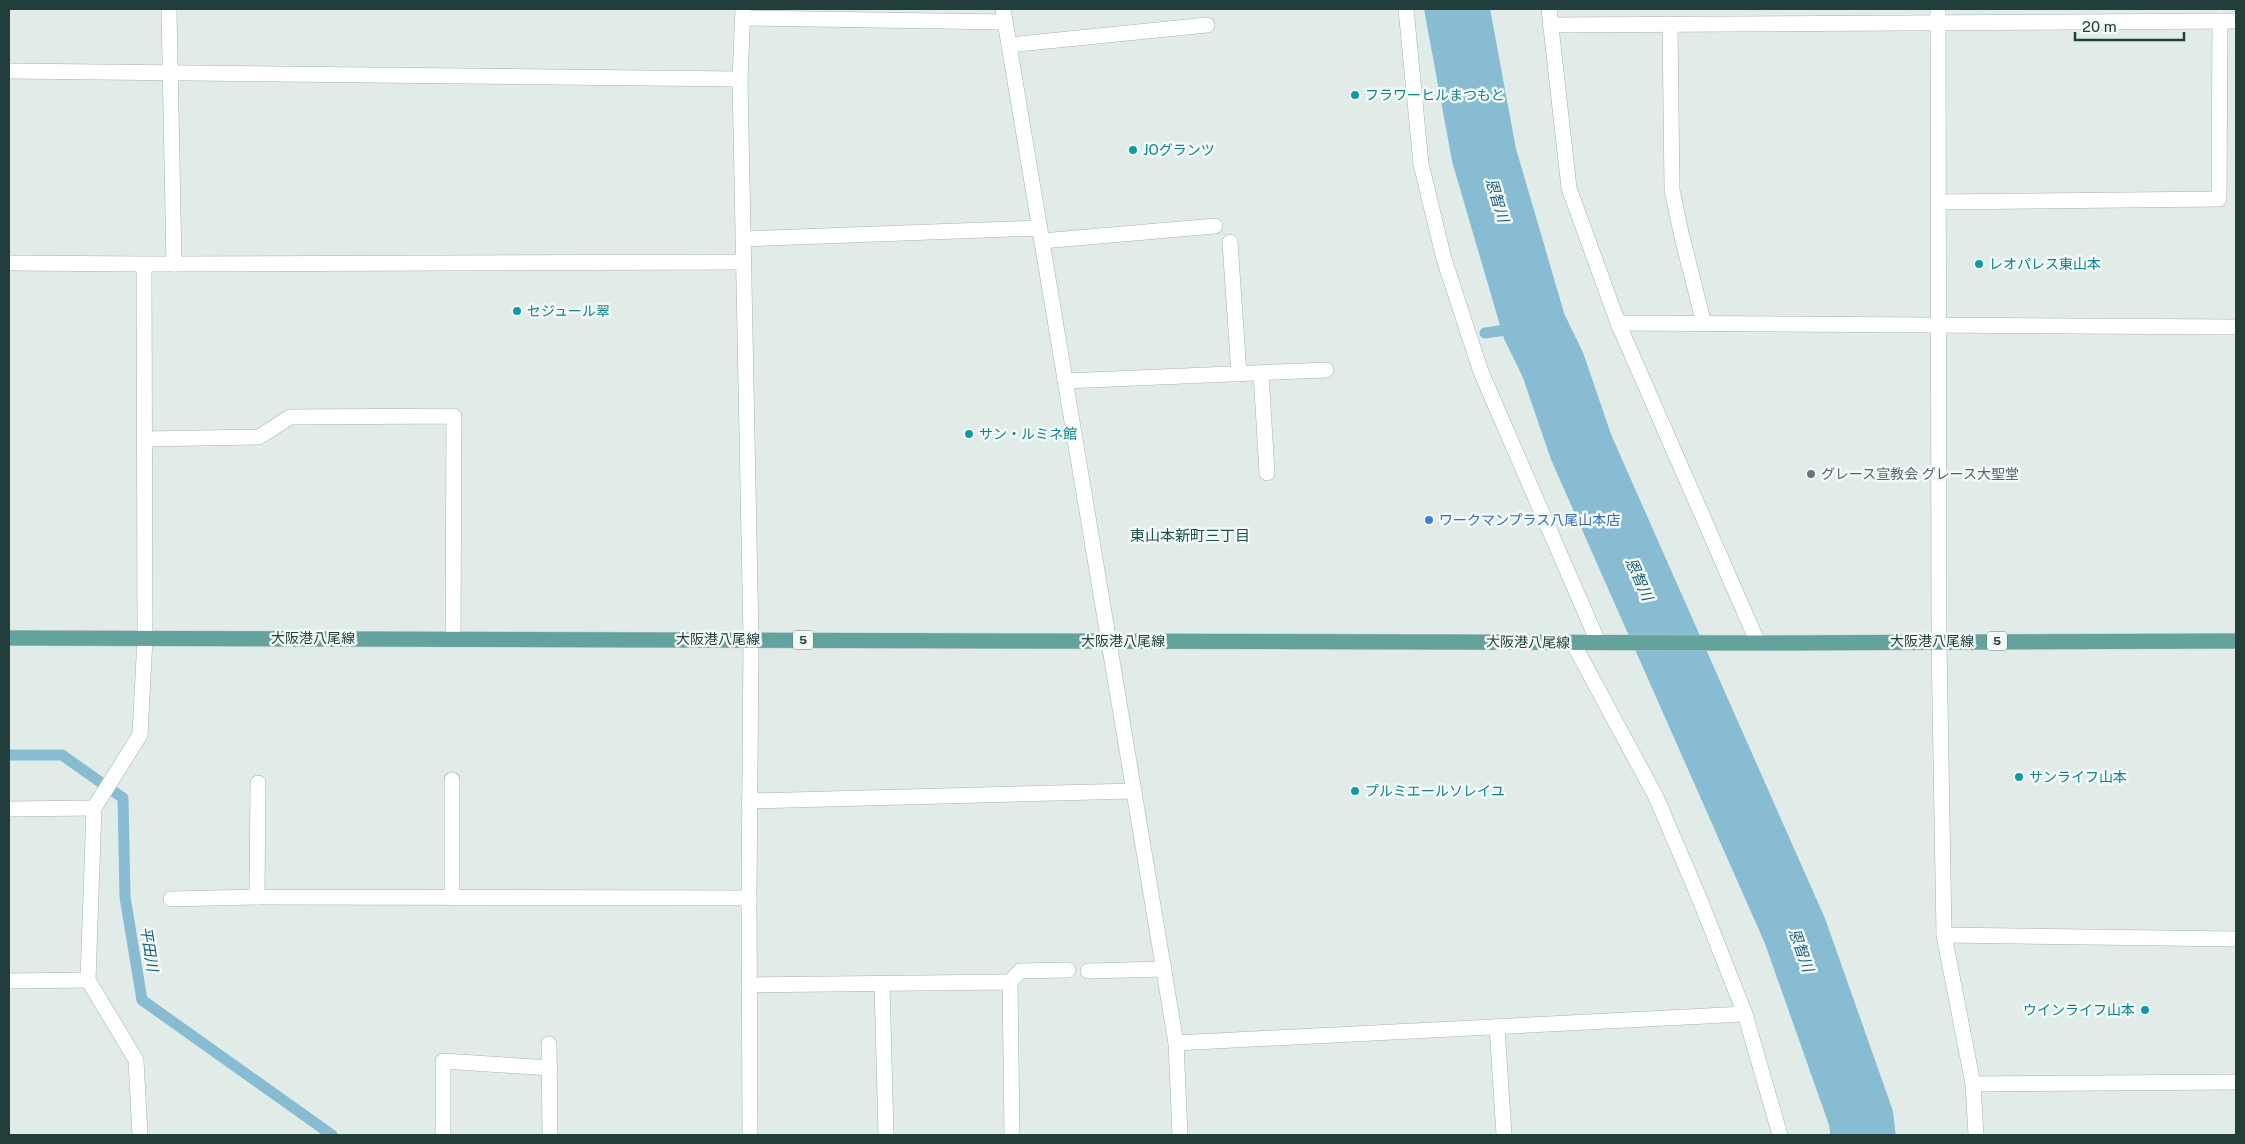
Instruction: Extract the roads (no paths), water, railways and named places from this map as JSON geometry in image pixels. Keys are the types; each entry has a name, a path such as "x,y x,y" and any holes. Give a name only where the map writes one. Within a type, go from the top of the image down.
{"main road":[{"name":"大阪港八尾線","path":"9,638 1758,643 2236,641"}],"street":[{"path":"169,9 174,264"},
{"path":"1406,9 1421,164 1444,259 1481,372 1598,642"},
{"path":"1549,9 1569,188 1618,323 1758,643"},
{"path":"750,1135 748,898 751,640 740,78 743,14 1004,15 1176,1043 1180,1135"},
{"path":"1550,25 1670,24 1939,16 2121,15 2236,21"},
{"path":"1939,16 1939,641 1944,935 1972,1084 1976,1135"},
{"path":"1938,202 2219,199 2220,21"},
{"path":"1670,24 1672,190 1704,324"},
{"path":"1009,45 1207,25"},
{"path":"9,72 740,78"},
{"path":"743,239 1041,235 1215,226"},
{"path":"1230,242 1239,374"},
{"path":"9,263 743,262"},
{"path":"140,1135 136,1060 88,980 98,802 140,735 145,638 144,264"},
{"path":"1618,323 2236,327"},
{"path":"1065,381 1326,370"},
{"path":"1261,373 1267,473"},
{"path":"145,439 259,437 290,417 454,416 454,639"},
{"path":"1574,642 1656,797 1700,900 1745,1014 1780,1135"},
{"path":"452,780 452,898"},
{"path":"257,897 258,783"},
{"path":"749,800 1134,791"},
{"path":"9,809 98,802"},
{"path":"171,899 257,897 748,898"},
{"path":"1944,935 2236,939"},
{"path":"1088,971 1164,969"},
{"path":"1012,1135 1010,982 1020,971 1068,970"},
{"path":"9,981 88,980"},
{"path":"749,985 1010,982"},
{"path":"882,983 886,1135"},
{"path":"1176,1043 1745,1014"},
{"path":"1497,1027 1504,1135"},
{"path":"549,1044 550,1135"},
{"path":"442,1135 444,1061 550,1068"},
{"path":"1972,1084 2236,1082"}],"waterway":[{"name":"恩智川","path":"1457,9 1484,155 1534,326 1553,365 1581,447 1795,931 1861,1118 1863,1135"},
{"path":"1485,333 1534,326"},
{"name":"平田川","path":"9,755 62,755 123,798 125,897 142,1000 332,1135"}],"place":[{"name":"フラワーヒルまつもと","path":"1355,95"},
{"name":"JOグランツ","path":"1133,150"},
{"name":"レオパレス東山本","path":"1979,264"},
{"name":"セジュール翠","path":"517,311"},
{"name":"サン・ルミネ館","path":"969,434"},
{"name":"グレース宣教会 グレース大聖堂","path":"1811,474"},
{"name":"ワークマンプラス八尾山本店","path":"1429,520"},
{"name":"サンライフ山本","path":"2019,777"},
{"name":"プルミエールソレイユ","path":"1355,791"},
{"name":"ウインライフ山本","path":"2145,1010"}],"district":[{"name":"東山本新町三丁目","path":"1190,536"}]}
